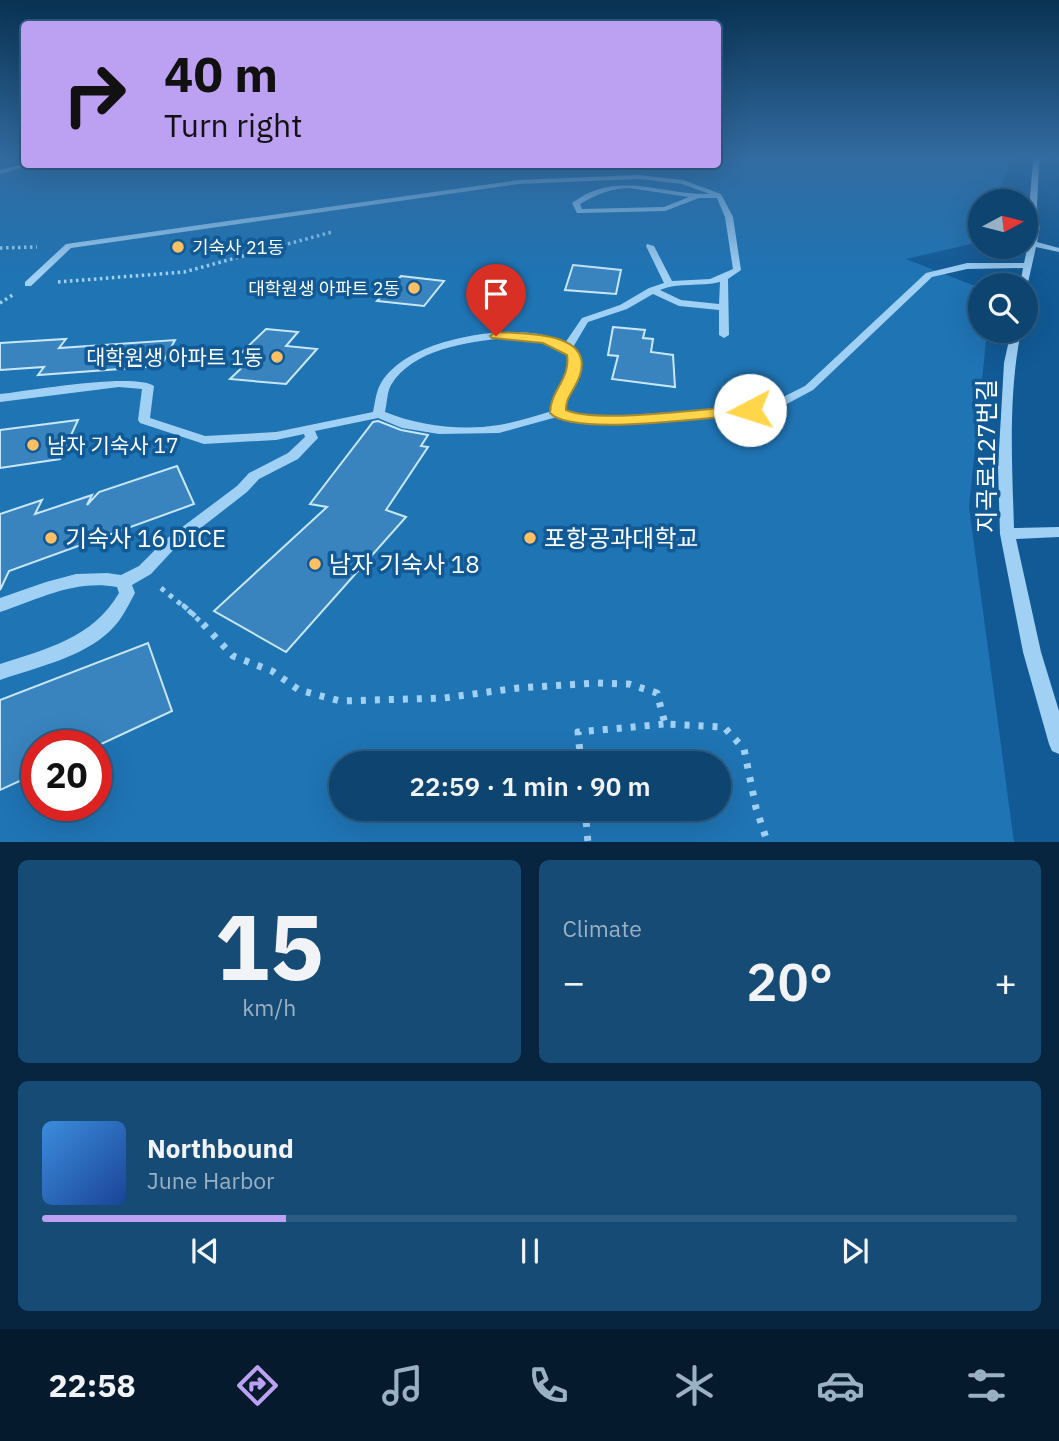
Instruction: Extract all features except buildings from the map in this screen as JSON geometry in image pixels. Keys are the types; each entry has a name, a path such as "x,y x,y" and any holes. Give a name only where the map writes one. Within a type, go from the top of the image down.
{"street":[{"path":"28,284 69,246 415,196"},
{"path":"587,196 576,203 580,211 665,209 696,197"},
{"path":"692,196 704,196"},
{"path":"568,348 577,329 587,319 616,311 652,290 669,284 702,285 724,279 737,270 729,217 720,196"},
{"path":"1038,245 1059,250"},
{"path":"1026,273 1029,259"},
{"path":"0,398 119,384 148,386 144,419 204,440 276,436 379,414 406,425 439,430 475,430 499,429 558,413 595,420 740,411 794,399 929,275 967,266 1028,265"},
{"path":"723,335 724,279"},
{"path":"652,290 679,303 723,307"},
{"path":"379,414 378,402 394,374 425,349 458,341 506,335 545,339 568,348 574,354 576,365 569,386 558,402 558,413"},
{"name":"지곡로127번길","path":"1013,343 1009,363 1005,467 1007,534 1032,652 1059,744"},
{"path":"0,605 78,578 104,576 123,582 145,570 170,544 242,489 254,476 293,456 306,446 312,439 308,430"},
{"path":"1007,534 1059,532"},
{"path":"0,672 78,645 104,628 120,610 127,593 123,582"}],"lane":[{"path":"650,246 669,284"}],"path":[{"path":"28,284 184,272 332,232"},
{"path":"184,265 184,272"},
{"path":"145,570 156,586 195,616 233,656 272,671 294,687 315,697 340,701 444,698 558,684 629,684 657,693 665,724"},
{"path":"580,751 578,732 665,724 724,727 744,749 756,808 766,838 763,842"},
{"path":"587,821 589,842"}],"shaded area":[{"name":"포항공과대학교","path":"0,196 968,196 968,245 906,259 968,283 968,343 986,343 969,507 1014,842 0,842"}],"place":[{"name":"기숙사 21동","path":"178,247"},
{"name":"대학원생 아파트 2동","path":"414,288"},
{"name":"대학원생 아파트 1동","path":"277,357"},
{"name":"남자 기숙사 17","path":"33,445"},
{"name":"기숙사 16 DICE","path":"51,538"},
{"name":"포항공과대학교","path":"530,538"},
{"name":"남자 기숙사 18","path":"315,564"}],"route":[{"path":"496,336 515,335 545,339 568,348 574,354 576,365 569,386 558,402 558,413 568,417 595,420 631,419 750,410"}]}
